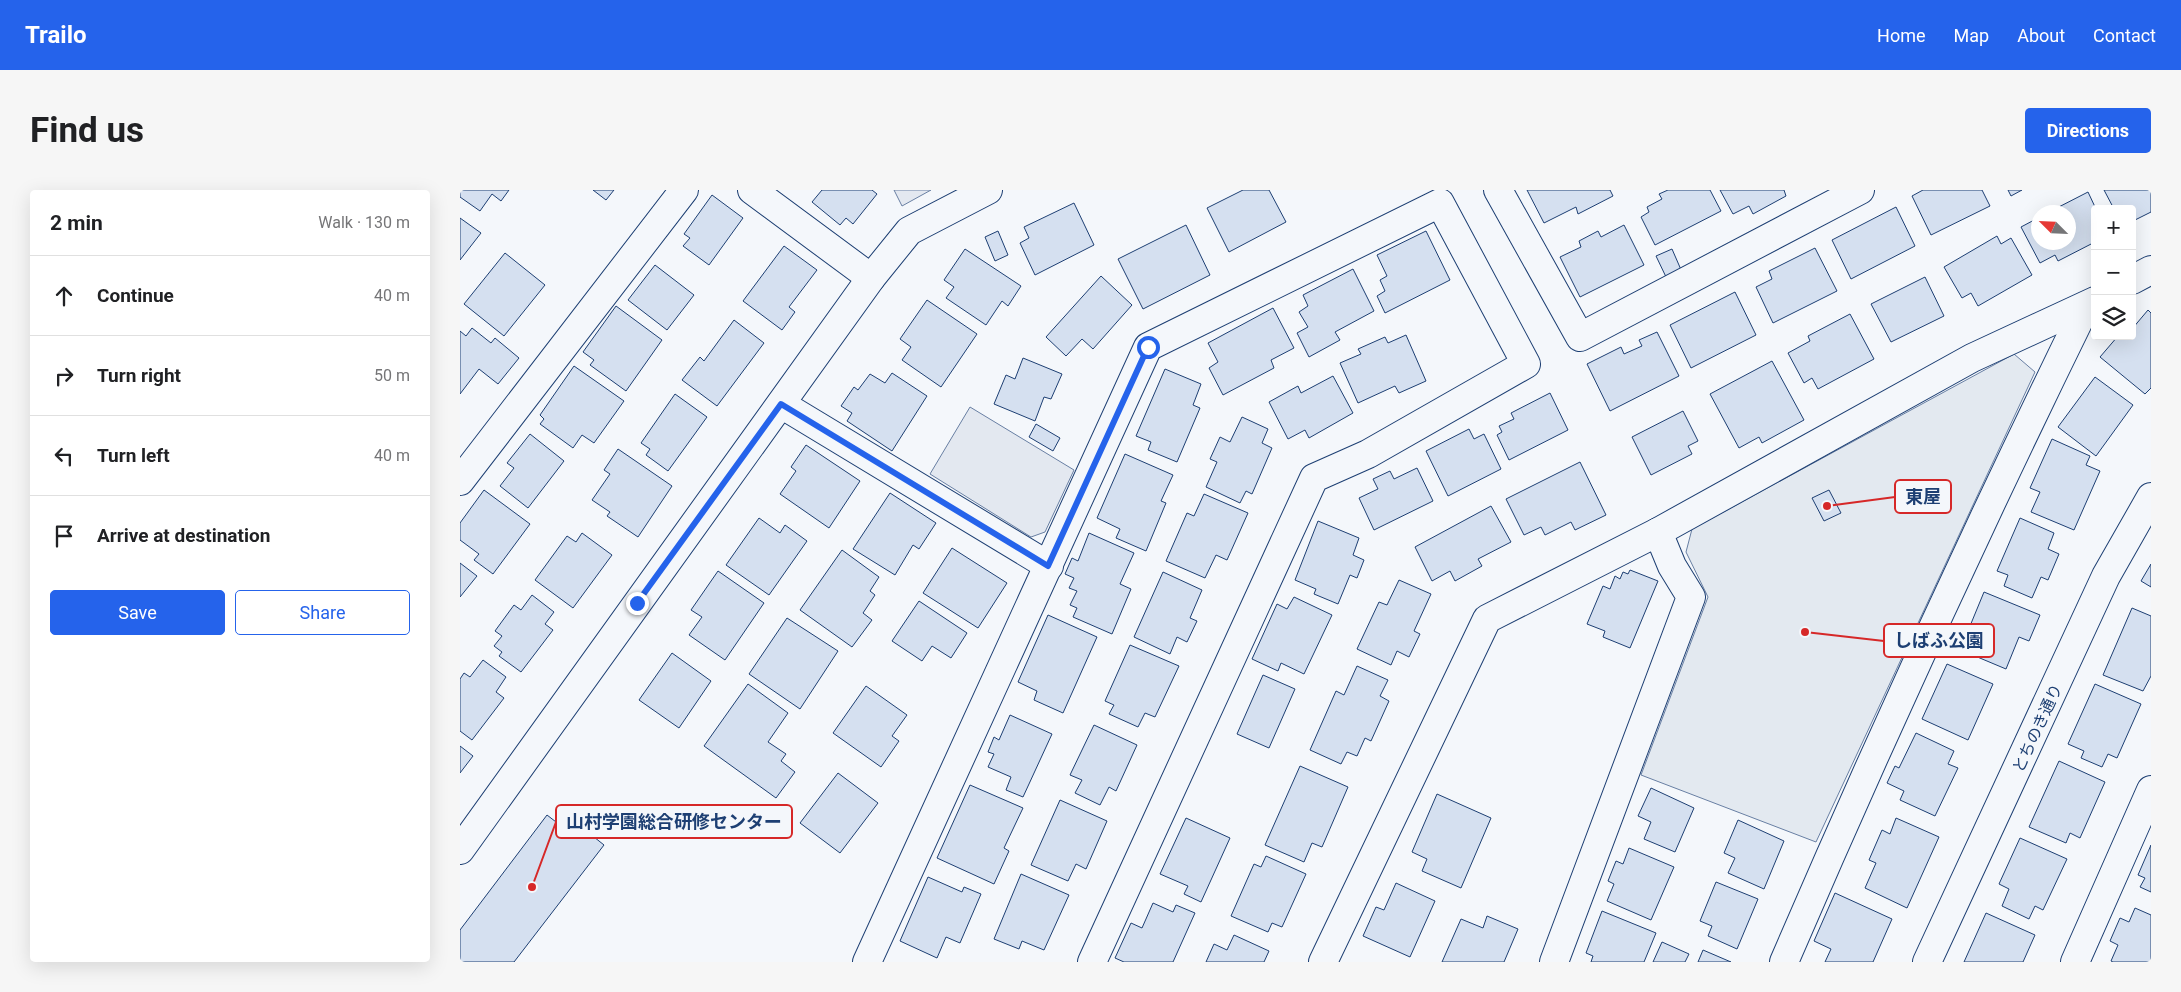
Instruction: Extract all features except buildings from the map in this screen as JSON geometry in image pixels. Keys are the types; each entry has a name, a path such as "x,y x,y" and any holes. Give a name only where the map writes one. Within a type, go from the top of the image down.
{"street":[{"path":"460,481 684,190"},
{"path":"752,190 871,278"},
{"path":"460,850 871,278 909,231 988,190"},
{"path":"1498,190 1580,337 1860,190"},
{"path":"867,962 1148,347 1440,203 1526,364 1368,454 1314,478 1092,962"},
{"path":"2136,278 2151,270"},
{"path":"1323,962 1487,619 1658,532 1972,358 2090,304"},
{"path":"1784,962 1853,803 2090,304"},
{"path":"781,404 1048,566"},
{"name":"とちのき通り","path":"1927,962 2106,576 2151,497"},
{"path":"1554,962 1691,597 1672,566 1658,532"},
{"path":"2075,962 2151,790"}],"shaded area":[{"path":"894,190 931,190 902,206"},
{"path":"2014,354 2035,372 1816,842 1641,775 1708,597 1686,552 1692,529"},
{"path":"970,407 1074,470 1045,532 1031,537 930,474"}],"place":[{"name":"東屋","path":"1827,506"},
{"name":"しばふ公園","path":"1805,632"},
{"name":"山村学園総合研修センター","path":"532,887"}],"route":[{"path":"637,603 781,404 1048,566 1148,347"}]}
